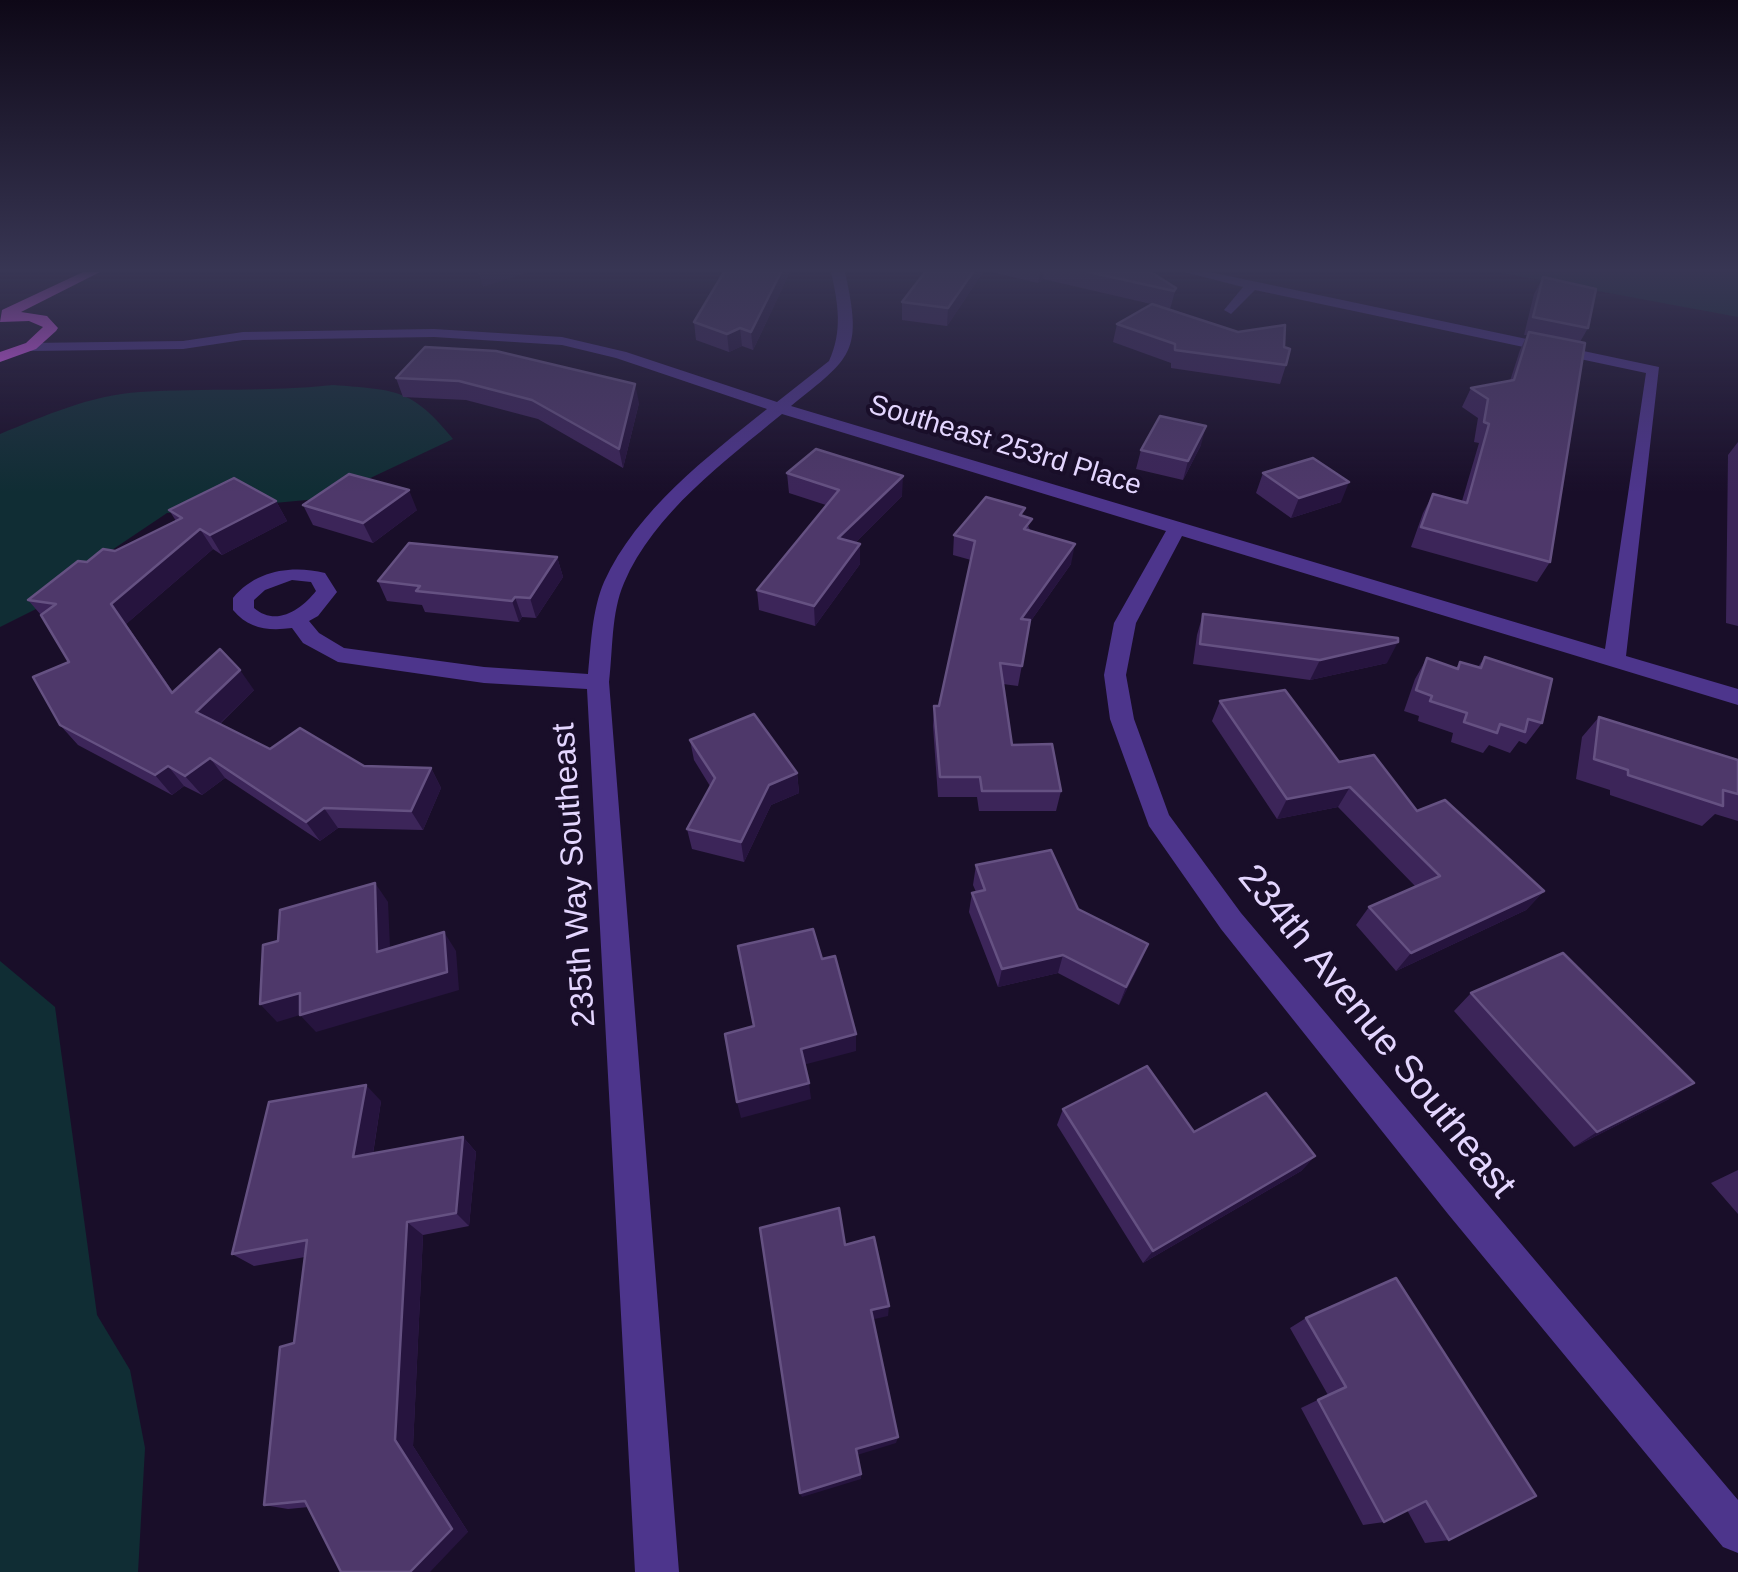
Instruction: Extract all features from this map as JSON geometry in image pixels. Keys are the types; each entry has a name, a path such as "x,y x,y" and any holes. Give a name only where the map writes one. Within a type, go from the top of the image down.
{"main road":[{"path":"0,357 29,347"}],"street":[{"name":"Southeast 253rd Place","path":"29,347 155,345"},
{"name":"Southeast 253rd Place","path":"581,345 1738,697"},
{"name":"235th Way Southeast","path":"657,1572 598,682 607,610 615,582 636,548 701,474 836,363 845,345"},
{"path":"1537,345 1654,370 1615,659"},
{"name":"234th Avenue Southeast","path":"1178,526 1125,624 1115,675 1122,719 1158,819 1231,921 1460,1202 1738,1532"},
{"path":"296,618 311,638 338,655 484,675 598,682"}],"green space":[{"path":"333,385 401,395 426,410 453,439 328,498 167,513 103,556 44,605 0,627 0,434 68,407 122,394"},
{"path":"0,961 55,1007 97,1315 130,1370 145,1448 138,1572 0,1572"}],"building":[{"path":"1175,345 1284,345 1290,349 1286,365 1175,350"},
{"path":"1525,345 1585,345 1550,562 1421,527 1433,494 1467,503 1489,424 1484,422 1488,399 1471,388 1514,380"},
{"path":"425,347 496,351 635,384 619,449 532,400 459,381 396,378"},
{"path":"1160,416 1206,426 1188,461 1141,450"},
{"path":"816,449 903,476 838,538 860,544 814,606 757,590 839,490 787,473"},
{"path":"1313,458 1349,482 1299,498 1263,473"},
{"path":"349,474 409,490 363,523 303,505"},
{"path":"234,478 276,501 210,535 200,529 111,604 172,693 220,649 240,670 196,712 270,749 300,728 364,766 431,768 411,811 324,808 306,822 210,758 185,776 168,766 155,775 60,725 33,677 69,662 41,615 56,604 28,600 78,561 87,562 103,549 115,551 182,518 169,510"},
{"path":"986,497 1025,508 1020,515 1032,519 1024,529 1075,544 1021,619 1030,620 1022,666 1000,663 1012,745 1052,744 1061,791 982,791 980,777 940,777 934,706 939,706 975,541 954,535"},
{"path":"409,543 557,557 530,598 515,597 512,601 416,591 420,586 378,581"},
{"path":"1203,614 1398,638 1398,642 1320,660 1200,644"},
{"path":"1485,657 1552,679 1542,723 1528,719 1525,732 1500,724 1497,733 1464,722 1467,713 1430,701 1432,696 1416,690 1427,658 1458,669 1460,662 1481,668"},
{"path":"1285,690 1339,762 1374,755 1417,811 1445,800 1544,891 1411,953 1369,907 1440,876 1350,787 1287,799 1220,701"},
{"path":"754,714 797,773 769,785 741,842 687,829 715,778 690,740"},
{"path":"1599,717 1738,760 1738,794 1723,790 1723,806 1628,775 1628,770 1594,759"},
{"path":"1051,850 1078,909 1148,944 1126,987 1063,955 1002,969 972,893 985,890 976,865"},
{"path":"375,883 377,952 444,932 447,972 300,1015 300,993 260,1004 263,945 278,941 280,910"},
{"path":"813,929 822,959 835,956 856,1034 801,1049 809,1083 737,1102 725,1034 754,1026 738,946"},
{"path":"1563,953 1694,1083 1597,1132 1471,993"},
{"path":"1147,1066 1194,1132 1266,1093 1315,1156 1153,1251 1063,1109"},
{"path":"366,1085 353,1157 463,1137 456,1213 407,1222 395,1440 452,1529 410,1572 341,1572 305,1501 264,1505 280,1347 294,1343 307,1240 232,1254 269,1102"},
{"path":"839,1208 845,1245 874,1237 889,1306 871,1310 898,1437 856,1449 861,1474 800,1493 760,1228"},
{"path":"1396,1278 1536,1496 1449,1540 1426,1501 1384,1522 1318,1400 1346,1387 1306,1318"}]}
